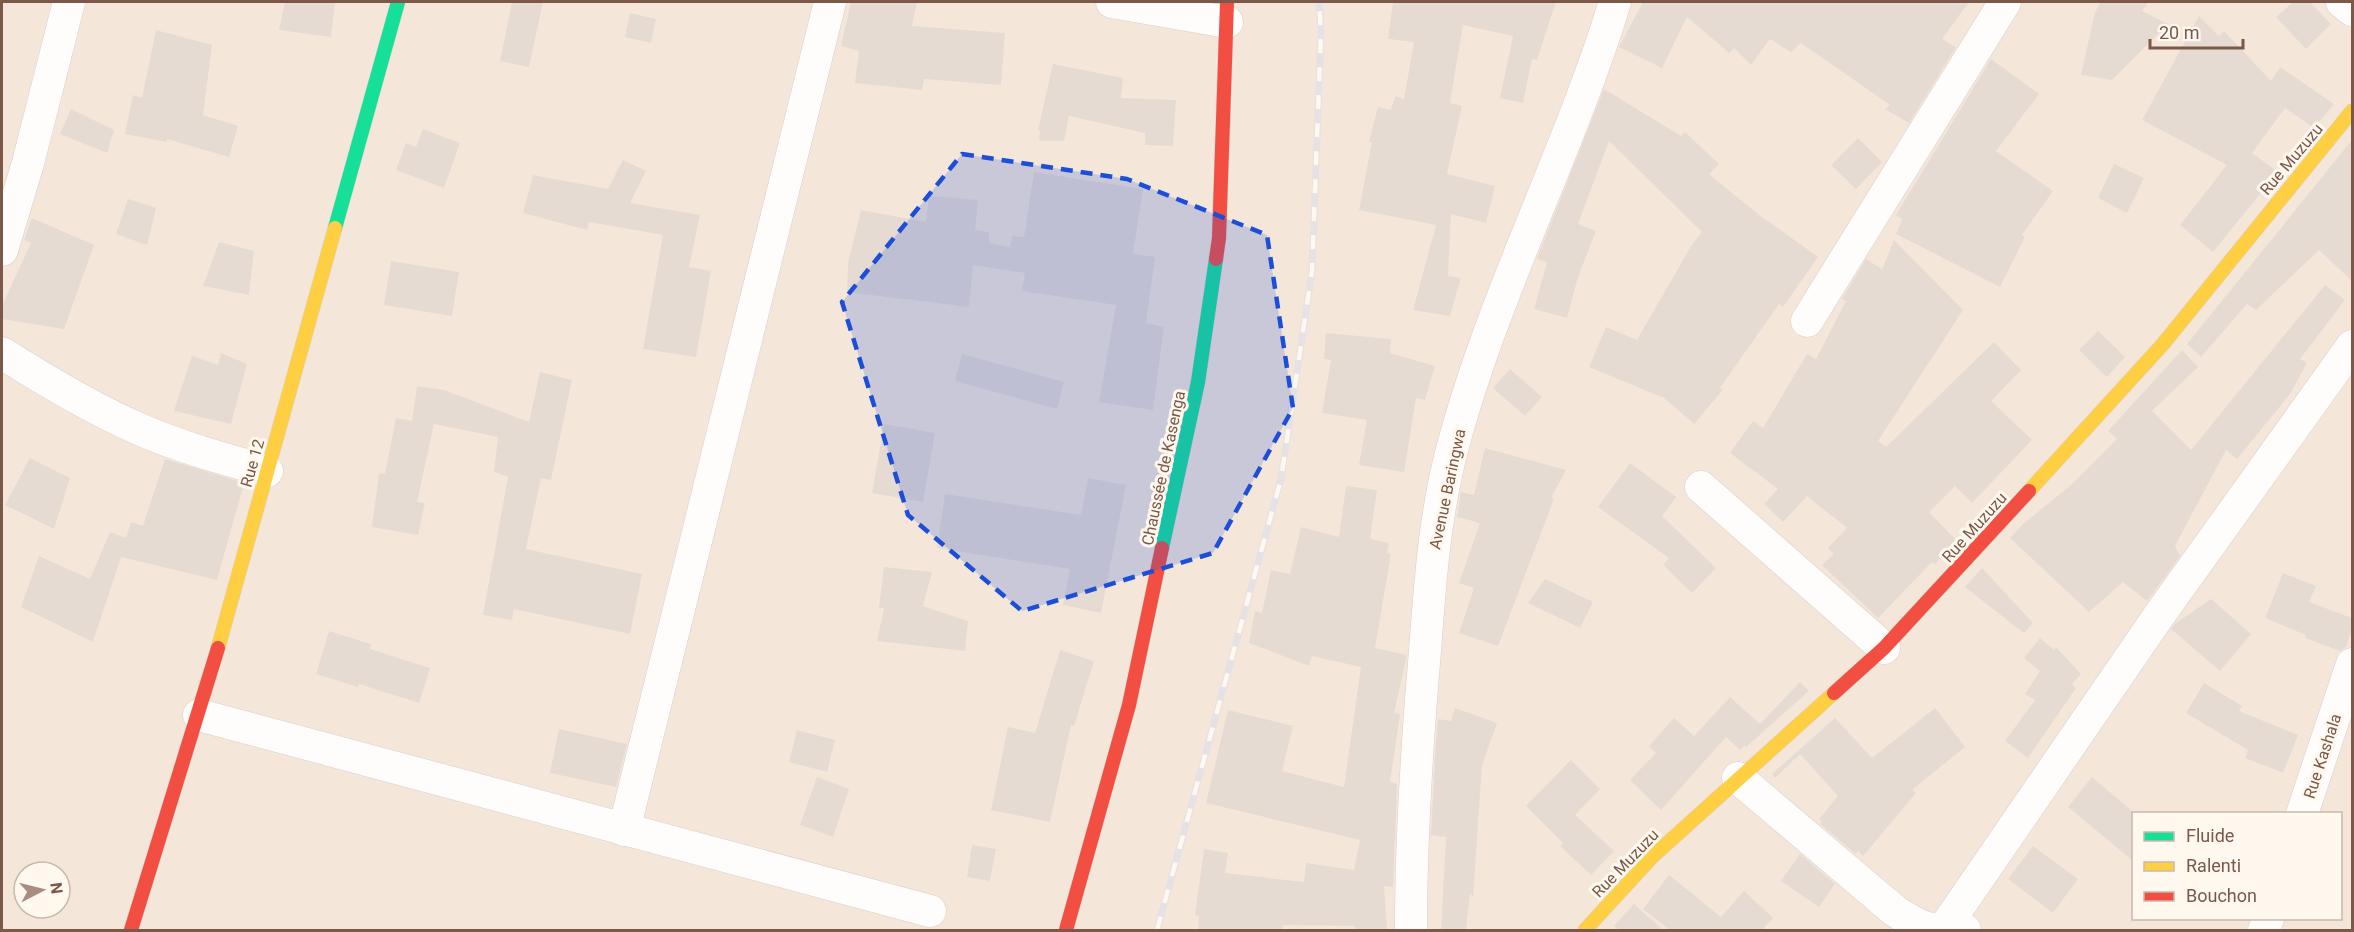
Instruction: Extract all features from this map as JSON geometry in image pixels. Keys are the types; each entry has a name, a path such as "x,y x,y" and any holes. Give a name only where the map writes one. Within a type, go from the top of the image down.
{"street":[{"path":"2,250 28,163 69,2"},
{"name":"Rue 12","path":"131,930 199,715 398,2"},
{"path":"624,830 830,2"},
{"path":"1112,2 1227,12"},
{"name":"Avenue Baringwa","path":"1411,930 1411,871 1433,550 1452,446 1488,340 1616,2"},
{"path":"1807,321 2005,2"},
{"path":"2342,2 2352,10"},
{"name":"Chaussée de Kasenga","path":"1066,930 1129,705 1198,382 1219,238 1227,12"},
{"name":"Rue Muzuzu","path":"1585,930 1652,857 1884,648 2163,344 2352,111"},
{"path":"1738,778 1895,911 1917,925 1933,929 1955,929 2165,608 2352,346"},
{"path":"2,353 68,394 139,429 200,452 267,471"},
{"path":"1701,487 1884,648"},
{"name":"Rue Kashala","path":"2302,812 2352,664"},
{"path":"199,715 930,911"}],"highlighted area":[{"path":"962,154 1127,179 1267,235 1293,408 1213,553 1022,611 908,515 842,302"}],"shaded area":[{"path":"2,2 2352,2 2352,930 2,930"}],"building":[{"path":"285,2 335,2 331,37 279,30"},
{"path":"512,2 543,2 529,67 500,61"},
{"path":"851,2 917,2 912,26 1005,33 1001,85 924,79 922,90 855,83 859,51 841,46"},
{"path":"1393,2 1556,2 1537,60 1532,59 1523,103 1500,98 1513,36 1463,25 1450,103 1462,106 1447,174 1495,186 1486,223 1451,214 1448,276 1461,278 1450,316 1413,310 1436,225 1359,210 1372,142 1369,142 1378,107 1391,110 1395,96 1404,99 1414,42 1388,39"},
{"path":"1643,2 1969,2 1942,39 1956,47 1909,123 1885,109 1890,105 1801,43 1791,52 1770,39 1751,65 1734,48 1729,53 1687,17 1662,68 1619,47"},
{"path":"2101,2 2148,2 2142,11 2168,24 2112,80 2081,75 2095,12"},
{"path":"2293,2 2310,2 2331,24 2306,49 2276,17"},
{"path":"630,13 656,19 651,43 625,37"},
{"path":"2199,16 2219,36 2224,31 2271,81 2280,67 2334,104 2314,128 2285,108 2252,153 2278,172 2213,252 2180,225 2227,165 2142,120"},
{"path":"156,30 212,45 203,115 238,126 229,157 167,139 167,142 125,134 133,95 142,98"},
{"path":"1991,59 2039,94 1996,151 2053,191 2022,235 2025,237 2000,287 1896,234 1902,219 1896,215"},
{"path":"1053,64 1123,78 1121,98 1176,100 1173,146 1145,145 1145,133 1069,116 1064,141 1039,141 1040,130 1038,130"},
{"path":"1604,89 1681,136 1685,132 1719,164 1709,174 1758,214 1818,257 1783,307 1779,304 1720,388 1723,390 1694,424 1664,398 1589,367 1606,327 1637,340 1691,246 1702,232 1609,141 1578,224 1596,231 1578,277 1567,318 1534,309 1547,262 1537,259"},
{"path":"71,109 114,130 107,153 60,134"},
{"path":"423,129 460,143 444,188 396,170 406,143 416,147"},
{"path":"1858,138 1882,162 1856,189 1831,165"},
{"path":"2352,140 2352,281 2319,250 2256,310 2247,304 2201,357 2187,344"},
{"path":"623,160 646,171 630,203 700,215 689,267 711,271 696,357 643,349 663,235 589,222 587,230 523,213 533,175 608,189"},
{"path":"2114,164 2144,178 2127,213 2098,198"},
{"path":"1034,172 1143,189 1133,254 1155,257 1146,323 1164,327 1153,410 1099,402 1116,305 1022,291 1025,273 973,265 969,307 847,292 848,263 861,210 926,222 929,196 978,200 975,230 989,232 989,243 1010,247 1013,236 1024,237"},
{"path":"128,199 156,208 147,245 116,234"},
{"path":"32,218 94,245 64,329 2,319 2,306 31,243 24,240"},
{"path":"1894,240 1963,310 1878,441 1886,447 1994,342 2021,370 1991,401 2032,440 1972,503 1955,486 1929,512 1957,541 1935,564 1932,562 1878,618 1822,565 1834,554 1828,548 1847,528 1807,496 1783,522 1764,504 1778,489 1730,453 1753,421 1763,428 1807,354 1816,359 1846,301 1842,299 1866,259 1882,269"},
{"path":"219,242 254,251 249,295 203,286"},
{"path":"391,261 459,272 452,316 384,305"},
{"path":"2325,285 2345,300 2300,359 2307,363 2290,394 2237,459 2226,450 2175,546 2180,556 2147,601 2123,582 2089,612 2010,538 2023,524 2071,485 2117,439 2108,431 2182,350 2198,367 2152,411 2191,450"},
{"path":"2098,331 2125,357 2107,377 2079,350"},
{"path":"1326,333 1391,339 1390,353 1435,366 1425,400 1416,398 1404,472 1359,465 1367,420 1322,413 1331,360 1324,359"},
{"path":"221,353 247,364 231,424 174,411 192,356 218,365"},
{"path":"962,354 1064,382 1057,409 955,381"},
{"path":"1510,369 1542,397 1525,416 1493,388"},
{"path":"540,372 572,380 551,480 541,478 526,549 642,574 630,634 514,609 512,620 483,615 508,477 494,472 498,437 434,424 417,502 425,503 418,535 372,527 379,473 385,474 396,418 412,421 417,386 444,390 529,422"},
{"path":"884,424 935,433 923,502 872,493"},
{"path":"1485,448 1566,470 1551,498 1554,499 1498,646 1459,633 1474,588 1459,583 1480,523 1457,517 1461,492 1474,495"},
{"path":"30,458 70,478 54,529 5,505"},
{"path":"165,459 244,483 217,580 121,557 93,642 21,607 39,556 90,579 110,532 126,538 131,522 143,526"},
{"path":"1630,463 1676,497 1662,516 1716,568 1692,593 1663,565 1669,558 1598,507"},
{"path":"1088,478 1126,485 1101,613 1063,605 1070,569 937,548 945,494 1081,515"},
{"path":"1346,486 1377,490 1370,539 1389,543 1387,553 1391,554 1375,648 1407,655 1394,713 1400,714 1390,782 1397,784 1393,887 1384,886 1387,930 1355,930 1355,926 1283,925 1282,930 1198,930 1199,916 1195,915 1204,849 1228,853 1225,873 1304,882 1306,863 1354,870 1360,840 1206,803 1228,710 1293,726 1282,771 1344,787 1361,667 1312,656 1309,666 1249,643 1255,611 1262,613 1271,570 1290,574 1301,527 1339,537"},
{"path":"884,567 932,572 923,606 968,621 965,651 877,641 884,608 879,608"},
{"path":"1982,568 2033,623 2024,633 1965,587"},
{"path":"2283,573 2316,586 2309,602 2352,618 2352,629 2346,647 2340,651 2305,638 2306,635 2265,618"},
{"path":"1545,579 1593,602 1580,628 1528,603"},
{"path":"2211,599 2251,634 2220,671 2171,629"},
{"path":"329,631 371,644 370,649 430,668 419,703 359,684 358,687 316,674"},
{"path":"2040,638 2054,650 2056,647 2081,674 2072,684 2076,688 2028,758 2005,741 2035,700 2025,694 2040,671 2024,658"},
{"path":"1060,650 1094,661 1074,726 1071,725 1050,822 991,810 1008,727 1035,733"},
{"path":"1800,682 1809,691 1746,747 1745,745 1740,750 1726,737 1661,810 1630,780 1656,753 1649,746 1674,718 1694,736 1730,697 1760,724"},
{"path":"2204,683 2242,706 2239,711 2298,735 2283,773 2245,758 2248,750 2186,713"},
{"path":"1455,708 1497,723 1482,765 1473,897 1470,893 1466,930 1441,930 1446,837 1431,835 1435,757 1438,719 1451,721"},
{"path":"1935,708 1965,747 1912,790 1916,793 1863,856 1858,851 1856,854 1820,824 1822,821 1819,819 1838,796 1800,754 1775,778 1772,774 1835,718 1872,758"},
{"path":"559,729 627,744 616,787 550,773"},
{"path":"797,730 835,740 827,772 789,762"},
{"path":"1571,760 1600,789 1575,815 1614,851 1591,875 1560,846 1563,843 1526,806"},
{"path":"817,777 849,789 833,837 800,825"},
{"path":"2092,777 2133,812 2132,860 2068,807"},
{"path":"972,845 996,849 990,881 967,877"},
{"path":"2033,846 2078,879 2053,913 2008,879"},
{"path":"1800,854 1835,884 1819,907 1781,881"},
{"path":"1669,875 1721,917 1744,891 1773,918 1762,930 1670,930 1643,909"},
{"path":"1634,904 1663,930 1619,930 1614,926"}],"railway":[{"path":"1157,930 1281,479 1312,271 1321,32 1319,2"}],"traffic: fast":[{"path":"335,228 398,2"},
{"path":"1162,548 1198,382 1216,259"}],"traffic: slow":[{"path":"2029,491 2163,344 2352,111"},
{"path":"218,648 335,228"},
{"path":"1585,930 1652,857 1834,693"}],"traffic: jam":[{"path":"1216,259 1219,238 1227,2"},
{"path":"1834,693 1884,648 2029,491"},
{"path":"1066,930 1129,705 1162,548"},
{"path":"131,930 218,648"}]}
